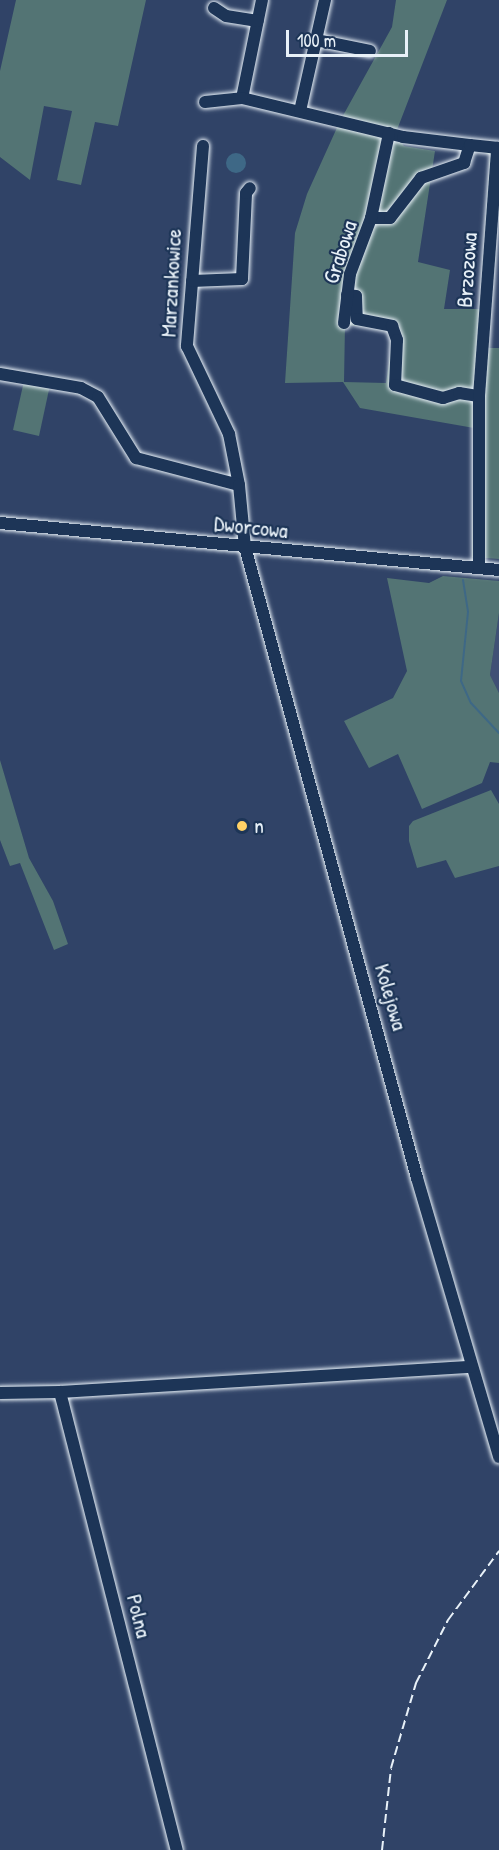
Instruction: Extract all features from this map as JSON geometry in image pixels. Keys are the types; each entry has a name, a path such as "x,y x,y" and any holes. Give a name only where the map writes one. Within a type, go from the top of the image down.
{"street":[{"path":"242,98 262,0"},
{"path":"300,111 325,0"},
{"path":"214,8 226,16 258,21"},
{"path":"316,40 370,51"},
{"path":"205,102 242,98 389,133 498,148"},
{"path":"371,218 389,133"},
{"name":"Grabowa","path":"344,323 352,267 371,218 390,218 421,178 464,163 471,145"},
{"name":"Marzankowice","path":"203,146 187,346 229,434 239,485 245,547"},
{"name":"Brzozowa","path":"479,568 479,396 495,232 498,148"},
{"path":"192,281 242,279 246,193 250,188"},
{"path":"347,294 356,296 357,319 392,326 397,340 394,385 443,398 459,393 479,396"},
{"path":"0,374 81,388 98,397 136,458 239,485"},
{"name":"Dworcowa","path":"0,523 499,570"},
{"name":"Kolejowa","path":"245,547 471,1367 499,1457"},
{"path":"0,1392 60,1392 471,1367"},
{"name":"Polna","path":"60,1392 177,1850"}],"shaded area":[{"path":"236,153 243,156 246,163 243,170 236,173 229,170 226,163 229,156"},
{"path":"499,613 499,693 490,675"}],"green space":[{"path":"16,0 146,0 118,126 95,122 81,185 57,180 72,111 44,106 30,180 0,157 0,71"},
{"path":"396,0 447,0 395,135 404,146 435,151 418,262 450,270 444,309 480,309 490,155 472,147 497,148 488,348 499,348 499,559 472,557 474,428 360,408 343,382 285,383 295,233 307,194 340,121 392,27","holes":["345,325 394,329 386,383 344,382"]},
{"path":"24,381 50,385 39,436 13,430"},
{"path":"443,576 499,581 499,613 490,675 499,693 499,763 490,762 482,783 422,809 398,754 369,768 344,721 393,698 407,671 387,578 429,583"},
{"path":"0,760 29,858 53,901 68,944 54,950 20,863 10,866 0,840"},
{"path":"491,790 499,804 499,866 455,878 446,860 417,868 409,841 409,826 413,821"}],"waterway":[{"path":"463,580 468,612 461,681 471,703 499,733"}],"railway":[{"path":"382,1850 391,1768 416,1683 448,1620 499,1551"}],"place":[{"name":"n","path":"242,826"}]}
